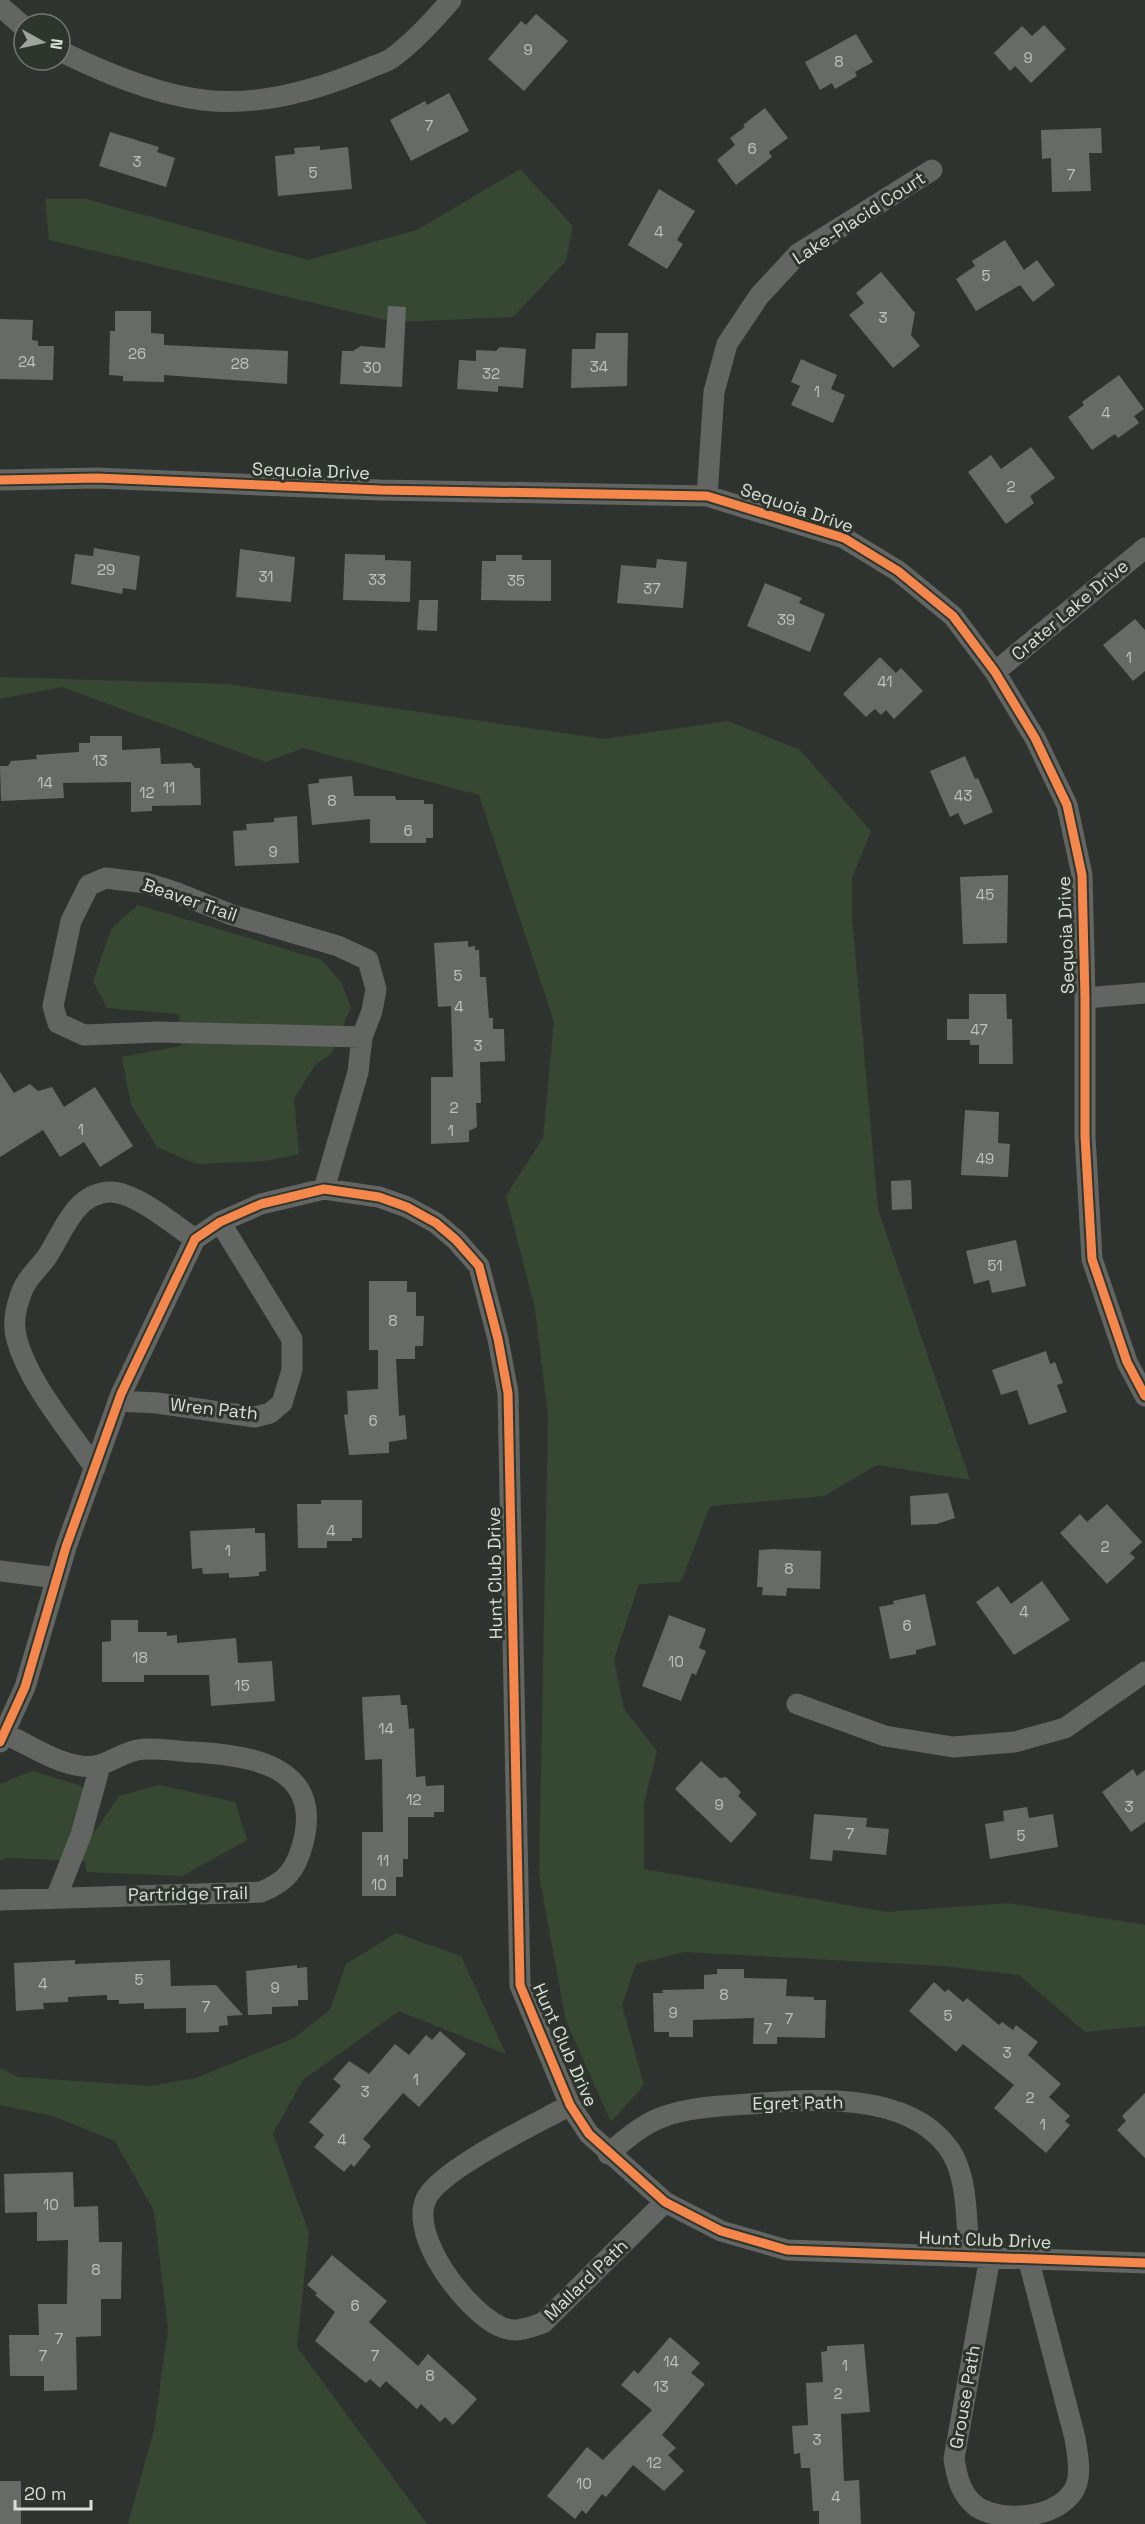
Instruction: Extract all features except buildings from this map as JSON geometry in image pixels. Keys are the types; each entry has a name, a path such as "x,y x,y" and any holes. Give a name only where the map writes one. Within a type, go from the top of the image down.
{"street":[{"path":"72,57 91,66 154,88 202,100 248,101 329,85 391,59 451,0"},
{"path":"0,6 12,16"},
{"name":"Lake-Placid Court","path":"707,496 714,392 727,344 759,296 798,254 932,170"},
{"name":"Sequoia Drive","path":"0,480 97,478 380,490 707,496 844,538 898,571 953,616 995,672 1035,738 1067,805 1082,874 1086,998 1085,1136 1092,1260 1127,1362 1145,1396"},
{"name":"Crater Lake Drive","path":"995,672 1145,548"},
{"name":"Beaver Trail","path":"106,878 146,883 232,915 358,954 368,960 376,989 372,1011 362,1037 157,1032 84,1035 70,1030 58,1023 53,1006 65,942 79,901 89,885 106,878"},
{"path":"1086,998 1145,993"},
{"path":"324,1189 358,1072 362,1037"},
{"name":"Hunt Club Drive","path":"195,1239 220,1222 261,1204 324,1189 379,1197 407,1207 436,1223 456,1240 479,1266 493,1318 508,1393 520,1985 570,2105 589,2134 608,2154 665,2202 720,2231 787,2250 1145,2263"},
{"path":"2,1738 25,1687 57,1578 95,1468 118,1401 195,1239 136,1199 110,1192 94,1195 75,1210 47,1257 23,1288 14,1323 17,1341 30,1370 95,1468"},
{"name":"Wren Path","path":"118,1401 157,1403 255,1417 270,1413 282,1403 292,1370 292,1339 220,1222"},
{"path":"0,1570 57,1578"},
{"path":"797,1704 885,1736 953,1747 1015,1742 1065,1728 1145,1672"},
{"name":"Partridge Trail","path":"0,1900 261,1893 288,1877 302,1847 308,1824 299,1790 290,1777 254,1759 224,1754 153,1749 135,1751 100,1766 81,1766 2,1738"},
{"path":"56,1898 81,1835 100,1766"},
{"name":"Egret Path","path":"608,2154 637,2130 661,2118 690,2109 806,2100 881,2106 912,2118 936,2133 949,2147 961,2175 969,2256"},
{"name":"Mallard Path","path":"570,2105 449,2174 426,2200 423,2214 426,2238 446,2275 479,2312 499,2326 513,2330 543,2323 665,2202"},
{"name":"Grouse Path","path":"990,2257 954,2459 958,2481 966,2495 978,2508 994,2514 1025,2516 1060,2508 1077,2483 1079,2468 1075,2438 1028,2258"}],"green space":[{"path":"520,169 573,226 566,261 513,317 394,322 49,240 45,199 86,199 308,260 417,230"},
{"path":"0,677 227,684 605,739 728,721 800,750 871,831 852,878 852,917 878,1209 970,1480 877,1465 824,1496 710,1506 681,1582 639,1584 614,1659 624,1709 657,1751 644,1803 644,1869 887,1912 1008,1903 1145,1925 1145,2026 1085,2032 1019,1975 944,1966 684,1952 636,1964 622,2005 644,2085 611,2122 566,2021 539,1875 548,1416 535,1308 506,1196 543,1138 554,1022 479,795 303,748 266,762 62,687 0,699"},
{"path":"138,905 322,960 342,984 351,1007 332,1053 315,1065 294,1099 299,1154 265,1161 196,1164 157,1147 131,1105 122,1057 181,1046 179,1014 107,1008 93,981 111,929"},
{"path":"32,1771 82,1786 95,1832 119,1796 159,1785 235,1802 247,1840 182,1876 87,1872 84,1861 7,1858 0,1861 0,1784"},
{"path":"396,1933 461,1956 506,2054 399,2011 303,2080 273,2133 309,2233 297,2347 427,2524 128,2524 154,2429 168,2329 154,2211 115,2141 53,2116 0,2105 0,2068 18,2077 150,2086 196,2078 294,2038 330,2010 346,1964"}],"cycle path":[{"path":"0,480 97,478 380,490 707,496 844,538 898,571 953,616 995,672 1035,738 1067,805 1082,875 1085,1136 1092,1259 1127,1362 1145,1396"},
{"path":"0,1742 25,1687 66,1547 121,1394 195,1239 220,1222 261,1204 324,1189 379,1197 407,1207 436,1223 456,1240 479,1266 498,1339 508,1393 520,1985 570,2105 589,2134 665,2202 721,2231 787,2250 1145,2263"}]}
